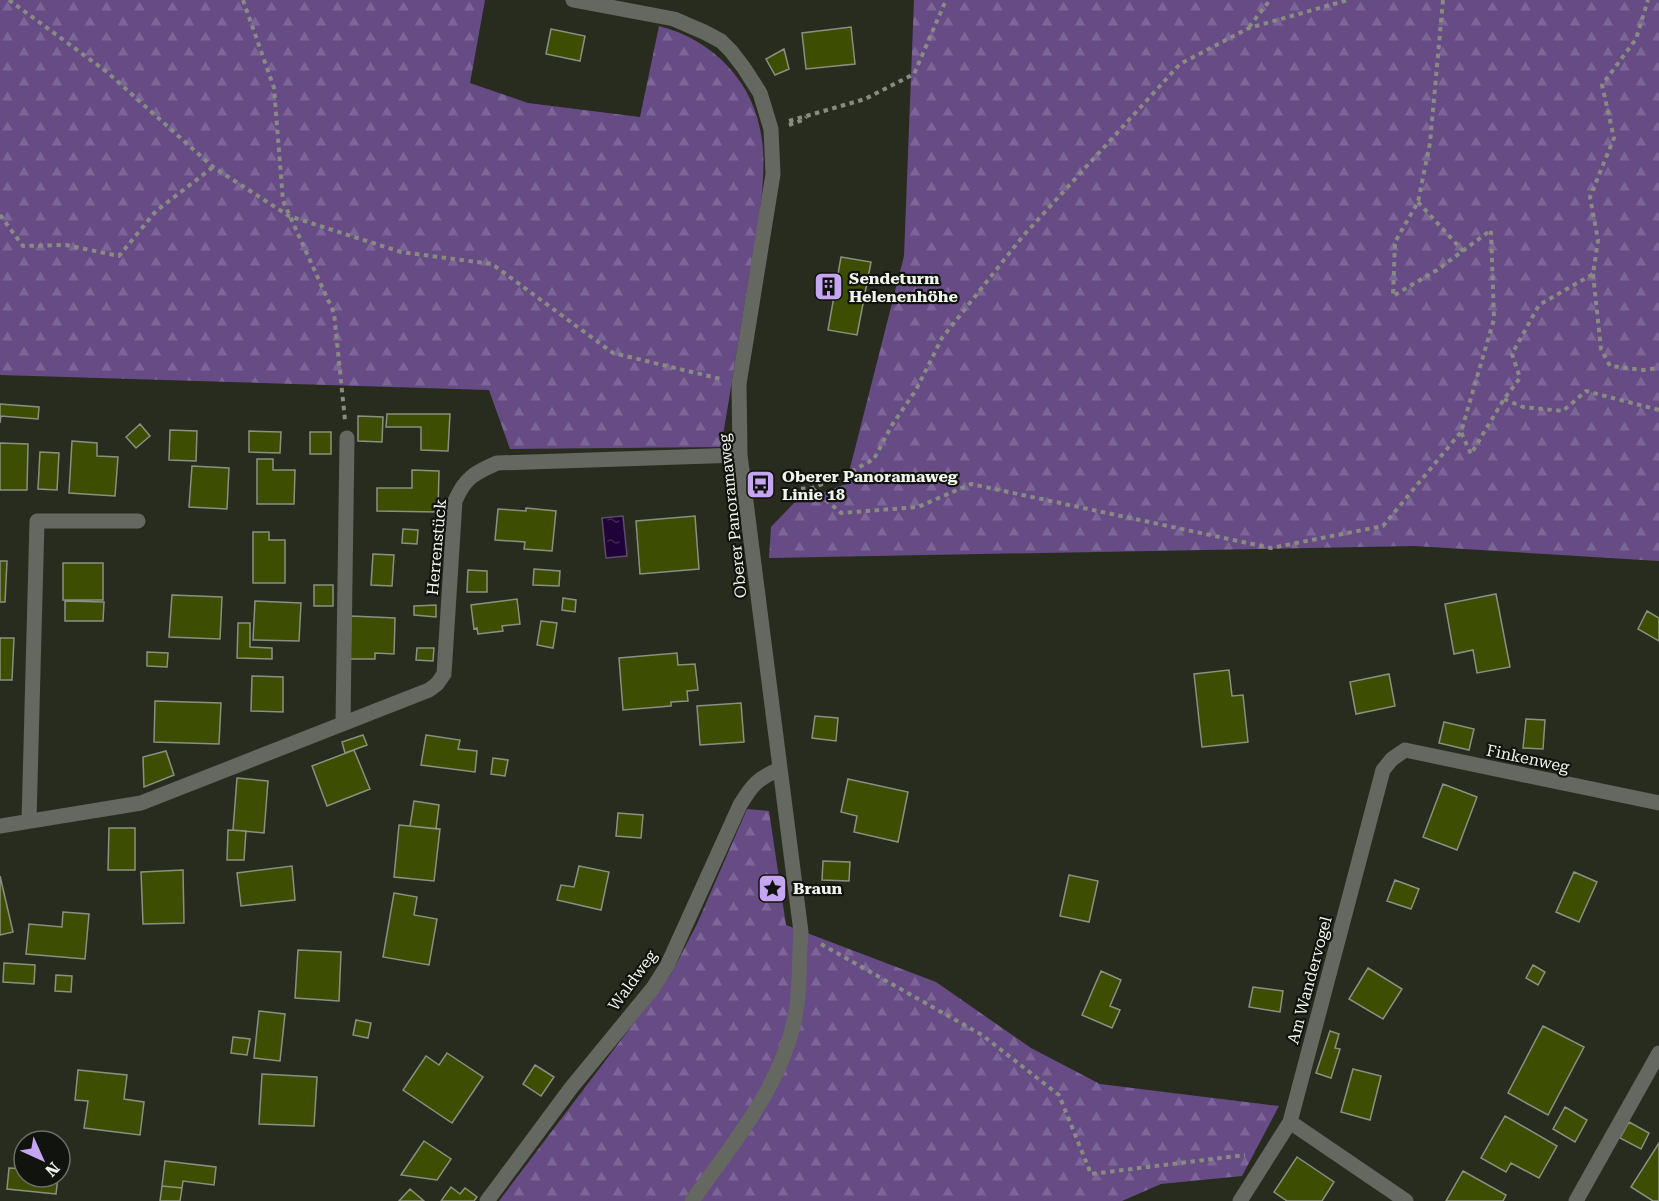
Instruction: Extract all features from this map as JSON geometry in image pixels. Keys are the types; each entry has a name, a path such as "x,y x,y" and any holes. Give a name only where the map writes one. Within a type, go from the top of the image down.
{"street":[{"name":"Oberer Panoramaweg","path":"573,0 674,20 721,41 731,51 760,93 771,129 773,174 740,384 740,455 801,932 797,1006 786,1047 770,1084 751,1118 692,1201"},
{"path":"343,723 347,438"},
{"name":"Herrenstück","path":"0,826 141,803 429,690 444,674 455,501 462,485 476,472 497,463 740,455"},
{"path":"29,821 37,521 138,521"},
{"name":"Finkenweg","path":"1392,759 1405,750 1659,803"},
{"name":"Am Wandervogel","path":"1240,1201 1290,1122 1383,770 1392,759"},
{"name":"Waldweg","path":"487,1201 571,1088 653,988 667,966 740,805 751,786 763,776 780,769"},
{"path":"1576,1201 1659,1053"},
{"path":"1290,1122 1406,1201"}],"path":[{"path":"9,0 107,72 213,167 289,216 402,252 492,264 613,353 740,384"},
{"path":"243,0 274,88 283,201 334,313 347,438"},
{"path":"806,116 804,120 786,126 783,123 806,116 865,99 915,74 946,0"},
{"path":"1249,28 1270,0"},
{"path":"783,490 812,488 844,475 873,459 892,425 916,390 942,338 1023,236 1180,64 1249,28 1348,0"},
{"path":"812,488 841,513 918,507 971,484 1271,548 1383,526 1461,432 1494,319 1491,230 1437,270 1393,296 1395,242 1418,202 1430,143 1443,0"},
{"path":"1648,0 1636,39 1602,85 1614,138 1590,197 1598,240 1593,274 1601,348 1610,366 1643,370 1659,368"},
{"path":"0,215 23,246 66,244 119,255 156,211 213,167"},
{"path":"1418,202 1463,251"},
{"path":"1461,432 1471,454 1504,399 1520,378 1512,354 1539,305 1593,274"},
{"path":"1504,399 1523,407 1563,411 1586,391 1659,410"},
{"path":"801,932 982,1035 1059,1095 1091,1174 1272,1152"}],"green space":[{"path":"0,0 485,0 470,83 528,103 640,117 659,26 697,42 714,53 741,83 758,119 762,140 763,176 759,214 721,447 510,449 489,390 0,375"},
{"path":"914,0 1659,0 1659,561 1414,546 769,558 771,527 794,503 846,484 904,256"},
{"path":"747,809 769,811 786,925 936,982 1031,1048 1100,1084 1279,1106 1242,1176 1161,1184 1122,1201 499,1201 671,974 697,924"}],"water":[{"path":"623,516 627,556 606,558 602,518"}],"building":[{"path":"851,27 855,64 806,69 802,33"},
{"path":"551,29 585,36 580,61 546,54"},
{"path":"784,49 789,69 775,75 766,59"},
{"path":"841,257 871,262 857,335 828,330"},
{"name":"Sendeturm Helenenhöhe","path":"825,278 831,278 836,286 834,292 825,294 820,289 820,283"},
{"path":"0,404 39,407 38,419 1,416 0,423"},
{"path":"387,414 450,414 448,451 421,450 421,427 386,427"},
{"path":"358,416 383,417 382,442 358,441"},
{"path":"140,424 150,436 136,448 126,437"},
{"path":"170,430 197,431 196,461 169,460"},
{"path":"249,431 281,432 280,453 249,452"},
{"path":"310,432 331,432 331,454 310,454"},
{"path":"72,441 97,443 97,456 118,457 115,496 69,493"},
{"path":"0,443 28,444 27,490 0,490"},
{"path":"40,452 59,453 57,490 38,489"},
{"path":"257,459 273,459 273,470 295,470 294,504 257,504"},
{"path":"192,466 229,468 227,509 189,507"},
{"path":"412,470 439,471 438,512 377,511 377,488 412,488"},
{"path":"526,508 556,511 552,551 524,549 525,542 495,540 498,509 526,511"},
{"path":"695,516 699,569 640,574 636,521"},
{"path":"403,529 418,530 417,544 402,543"},
{"path":"253,532 269,532 269,540 285,540 285,583 253,583"},
{"path":"373,554 394,555 392,586 371,585"},
{"path":"0,561 7,561 5,602 0,602"},
{"path":"63,563 103,563 103,600 63,600"},
{"path":"534,569 560,571 559,586 533,585"},
{"path":"468,570 487,571 487,592 467,592"},
{"path":"314,585 333,585 333,606 314,606"},
{"path":"1496,594 1510,667 1477,673 1473,650 1454,654 1445,604"},
{"path":"172,595 222,597 220,639 169,637"},
{"path":"563,598 576,600 575,612 562,610"},
{"path":"517,599 520,624 502,626 503,631 478,634 477,628 474,629 471,605"},
{"path":"65,601 104,602 103,621 65,621"},
{"path":"255,601 301,603 299,641 253,640"},
{"path":"436,605 436,617 414,615 414,606"},
{"path":"1647,611 1659,618 1659,641 1638,629"},
{"path":"351,616 395,618 394,654 375,653 375,659 350,659"},
{"path":"541,621 557,623 553,648 537,645"},
{"path":"238,623 250,623 250,647 272,648 272,659 237,658"},
{"path":"0,638 14,638 12,680 0,680"},
{"path":"417,648 434,648 433,661 416,660"},
{"path":"147,652 168,653 167,667 147,666"},
{"path":"677,653 678,665 695,664 698,690 687,691 688,701 671,702 671,706 623,710 619,658"},
{"path":"1229,670 1232,696 1243,695 1248,742 1202,747 1194,674"},
{"path":"1389,674 1395,706 1356,714 1350,682"},
{"path":"252,676 283,677 283,712 251,711"},
{"path":"155,701 221,703 219,744 154,742"},
{"path":"741,703 744,742 700,745 697,706"},
{"path":"815,716 838,718 836,741 812,738"},
{"path":"1526,719 1545,720 1543,749 1523,748"},
{"path":"1444,722 1474,729 1469,750 1439,743"},
{"path":"363,735 367,745 345,753 342,742"},
{"path":"426,735 460,740 458,749 477,751 475,772 421,765"},
{"path":"354,750 370,789 327,806 312,766"},
{"path":"166,751 174,775 144,787 143,757"},
{"path":"493,758 508,760 505,776 491,774"},
{"path":"237,778 268,781 264,833 233,830"},
{"path":"848,779 908,792 898,842 854,832 857,816 841,812"},
{"path":"1443,784 1477,797 1457,850 1423,837"},
{"path":"414,801 439,805 436,829 410,826"},
{"path":"618,813 643,815 641,838 616,836"},
{"path":"399,825 440,829 434,881 394,877"},
{"path":"109,828 135,828 135,870 108,870"},
{"path":"228,830 246,831 244,860 227,860"},
{"path":"823,861 850,862 849,881 822,880"},
{"path":"292,866 295,900 241,906 237,873"},
{"path":"579,866 609,872 601,910 557,900 561,885 574,887"},
{"path":"183,870 184,923 143,924 141,872"},
{"path":"1574,872 1597,882 1579,922 1556,912"},
{"path":"1069,875 1098,881 1089,922 1060,916"},
{"path":"0,876 13,932 0,935"},
{"path":"1395,880 1419,889 1411,909 1387,901"},
{"path":"394,893 417,897 414,915 437,919 429,965 383,957"},
{"path":"63,912 89,914 85,959 26,954 29,924 62,927"},
{"path":"298,950 341,952 339,1001 295,998"},
{"path":"4,963 35,965 34,984 3,982"},
{"path":"1533,965 1545,972 1538,985 1526,978"},
{"path":"1368,968 1402,989 1383,1019 1349,999"},
{"path":"1101,971 1121,980 1110,1006 1120,1010 1112,1028 1082,1015"},
{"path":"56,975 72,976 71,992 55,991"},
{"path":"1253,987 1283,991 1280,1012 1249,1007"},
{"path":"259,1011 285,1014 280,1061 254,1058"},
{"path":"356,1020 371,1023 368,1038 353,1035"},
{"path":"1543,1026 1584,1047 1548,1115 1508,1093"},
{"path":"1330,1031 1339,1034 1335,1048 1340,1049 1331,1078 1316,1073"},
{"path":"233,1037 250,1039 247,1055 231,1053"},
{"path":"447,1053 483,1077 452,1123 403,1090 426,1056 439,1065"},
{"path":"535,1065 554,1077 541,1096 523,1084"},
{"path":"1353,1069 1381,1076 1370,1120 1341,1112"},
{"path":"78,1070 127,1075 124,1099 144,1102 140,1135 84,1128 88,1101 75,1100"},
{"path":"262,1074 317,1077 314,1126 259,1124"},
{"path":"1565,1107 1587,1120 1575,1142 1553,1129"},
{"path":"1505,1116 1557,1146 1539,1178 1511,1163 1506,1172 1481,1158"},
{"path":"1629,1122 1649,1133 1641,1149 1620,1138"},
{"path":"424,1141 451,1159 437,1180 401,1175"},
{"path":"1659,1143 1659,1201 1653,1201 1631,1187"},
{"path":"1297,1157 1334,1182 1322,1201 1287,1201 1274,1192"},
{"path":"165,1161 216,1167 214,1185 183,1181 182,1188 162,1186"},
{"path":"9,1168 12,1168 12,1189 57,1189 56,1194 7,1189"},
{"path":"1463,1171 1506,1195 1503,1201 1446,1201"},
{"path":"162,1186 182,1188 180,1201 160,1201"},
{"path":"451,1187 460,1194 465,1188 477,1197 474,1201 441,1201"},
{"path":"410,1189 424,1201 399,1201"}],"place":[{"name":"Sendeturm Helenenhöhe","path":"828,287"},
{"name":"Oberer Panoramaweg Linie 18","path":"761,485"},
{"name":"Braun","path":"772,888"}]}
